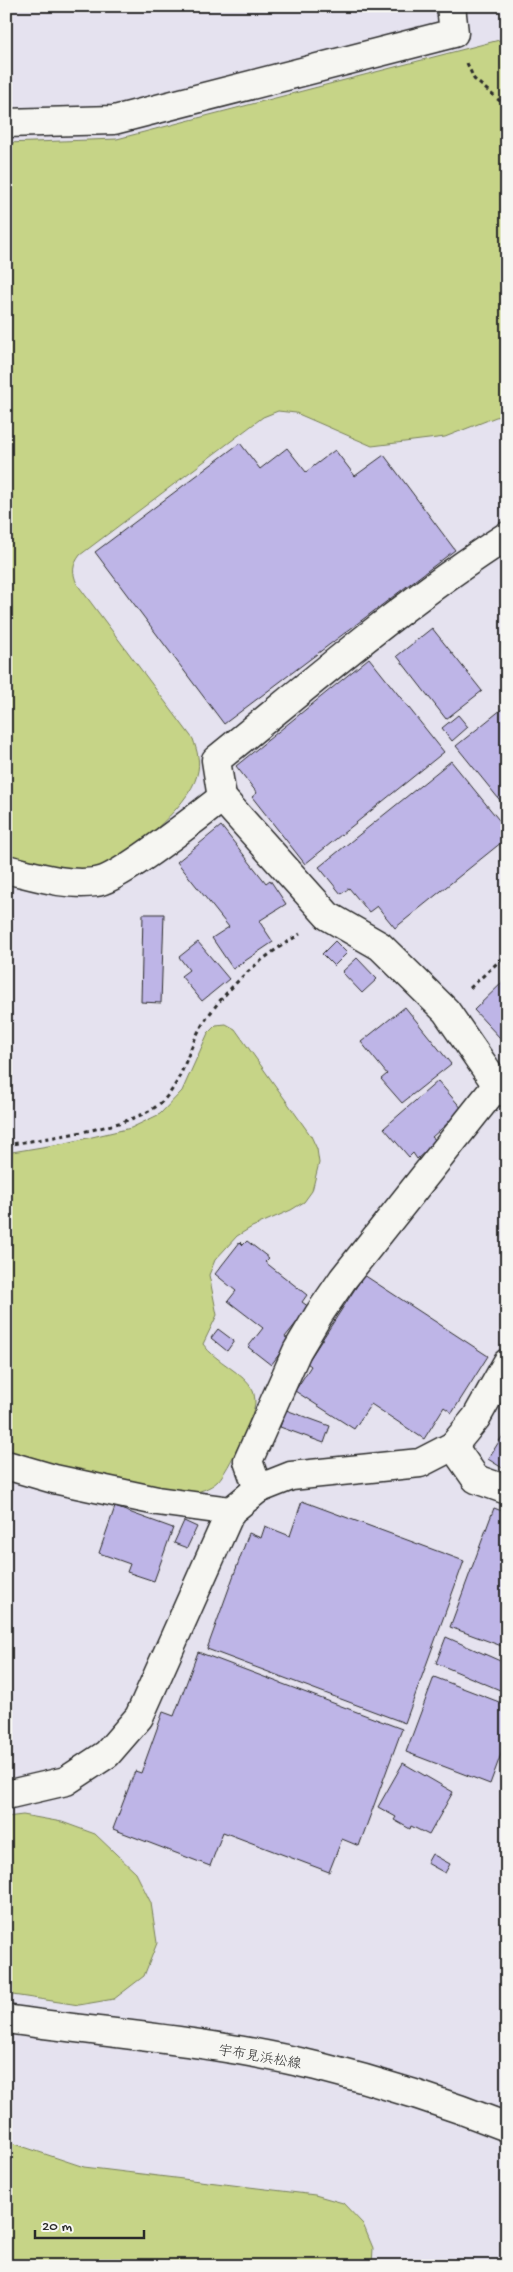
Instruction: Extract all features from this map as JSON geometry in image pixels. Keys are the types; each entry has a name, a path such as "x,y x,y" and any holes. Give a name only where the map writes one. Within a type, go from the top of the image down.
{"street":[{"path":"6,123 114,120 453,19"},
{"path":"258,1489 248,1462 297,1351 306,1336 342,1279 502,1089 446,1011 380,946 328,916 222,798 216,760 378,629 475,557 507,536"},
{"path":"6,869 69,883 98,882 124,869 222,798"},
{"path":"6,1795 66,1781 107,1754 139,1716 231,1511 258,1489 291,1476 420,1463 453,1446 476,1418 507,1363"},
{"path":"453,1446 476,1479 507,1490"},
{"path":"6,1465 54,1479 157,1501 231,1511"},
{"name":"宇布見浜松線","path":"6,2018 239,2051 315,2066 390,2086 507,2126"}],"path":[{"path":"453,19 474,79 507,107"},
{"path":"6,1145 129,1120 155,1107 175,1087 201,1028 223,996 251,967 328,916"},
{"path":"446,1011 507,954"}],"green space":[{"path":"507,38 507,415 496,417 445,437 372,446 296,413 278,411 263,417 80,555 75,562 74,569 77,584 193,739 199,761 197,775 192,788 182,802 155,830 109,863 96,868 75,870 63,869 6,855 6,143 117,139"},
{"path":"226,1024 235,1029 311,1136 317,1149 319,1163 312,1191 304,1202 237,1236 215,1260 209,1275 217,1315 203,1344 249,1384 255,1398 251,1418 234,1455 215,1484 204,1490 187,1494 57,1468 6,1453 6,1153 66,1143 131,1128 160,1114 182,1091 208,1033 216,1025"},
{"path":"23,1815 62,1822 95,1834 136,1873 151,1903 157,1943 144,1976 114,1999 79,2005 6,1994 6,1817"},
{"path":"6,2141 84,2167 315,2195 343,2203 363,2224 373,2248 372,2266 6,2266"}],"building":[{"path":"240,443 260,469 287,448 306,472 335,450 355,476 384,455 455,550 224,724 95,552"},
{"path":"432,628 482,691 446,719 397,656"},
{"path":"369,658 444,752 305,864 252,797 257,793 236,766"},
{"path":"507,705 507,809 456,746"},
{"path":"458,715 468,727 452,741 442,728"},
{"path":"451,761 507,830 507,838 395,928 377,906 369,912 349,888 341,894 319,867"},
{"path":"221,826 266,883 270,880 286,904 259,921 273,942 233,969 212,938 229,927 177,862"},
{"path":"143,914 164,914 161,1003 141,1002"},
{"path":"335,941 347,953 334,966 322,954"},
{"path":"198,942 229,979 202,1001 181,976 189,970 179,957"},
{"path":"357,958 377,979 362,993 342,972"},
{"path":"507,978 507,1034 501,1039 474,1010"},
{"path":"405,1007 451,1064 402,1103 381,1079 387,1074 361,1042"},
{"path":"438,1081 463,1110 432,1137 437,1141 417,1159 413,1153 409,1157 384,1128"},
{"path":"247,1241 269,1258 265,1262 307,1295 302,1302 309,1307 285,1337 290,1340 271,1365 248,1347 263,1328 228,1301 236,1291 215,1274 240,1242 243,1245"},
{"path":"364,1275 488,1356 452,1413 444,1407 424,1439 371,1404 354,1429 295,1391 311,1366 307,1363"},
{"path":"218,1329 234,1341 227,1351 211,1338"},
{"path":"286,1410 330,1426 324,1443 280,1427"},
{"path":"507,1429 507,1471 488,1459"},
{"path":"302,1501 464,1561 405,1723 207,1649 249,1533 261,1538 265,1526 290,1536"},
{"path":"115,1507 173,1528 154,1581 127,1572 130,1564 99,1553"},
{"path":"494,1508 507,1513 507,1648 450,1627"},
{"path":"184,1521 197,1527 187,1548 174,1543"},
{"path":"446,1637 507,1664 507,1693 436,1663"},
{"path":"198,1652 402,1729 359,1846 342,1839 329,1872 223,1832 210,1866 113,1829 135,1771 141,1773 163,1712 174,1716"},
{"path":"434,1677 507,1705 507,1738 490,1784 406,1752"},
{"path":"403,1763 453,1792 429,1835 411,1826 410,1829 394,1820 396,1817 378,1807"},
{"path":"432,1854 450,1864 445,1873 427,1863"}]}
